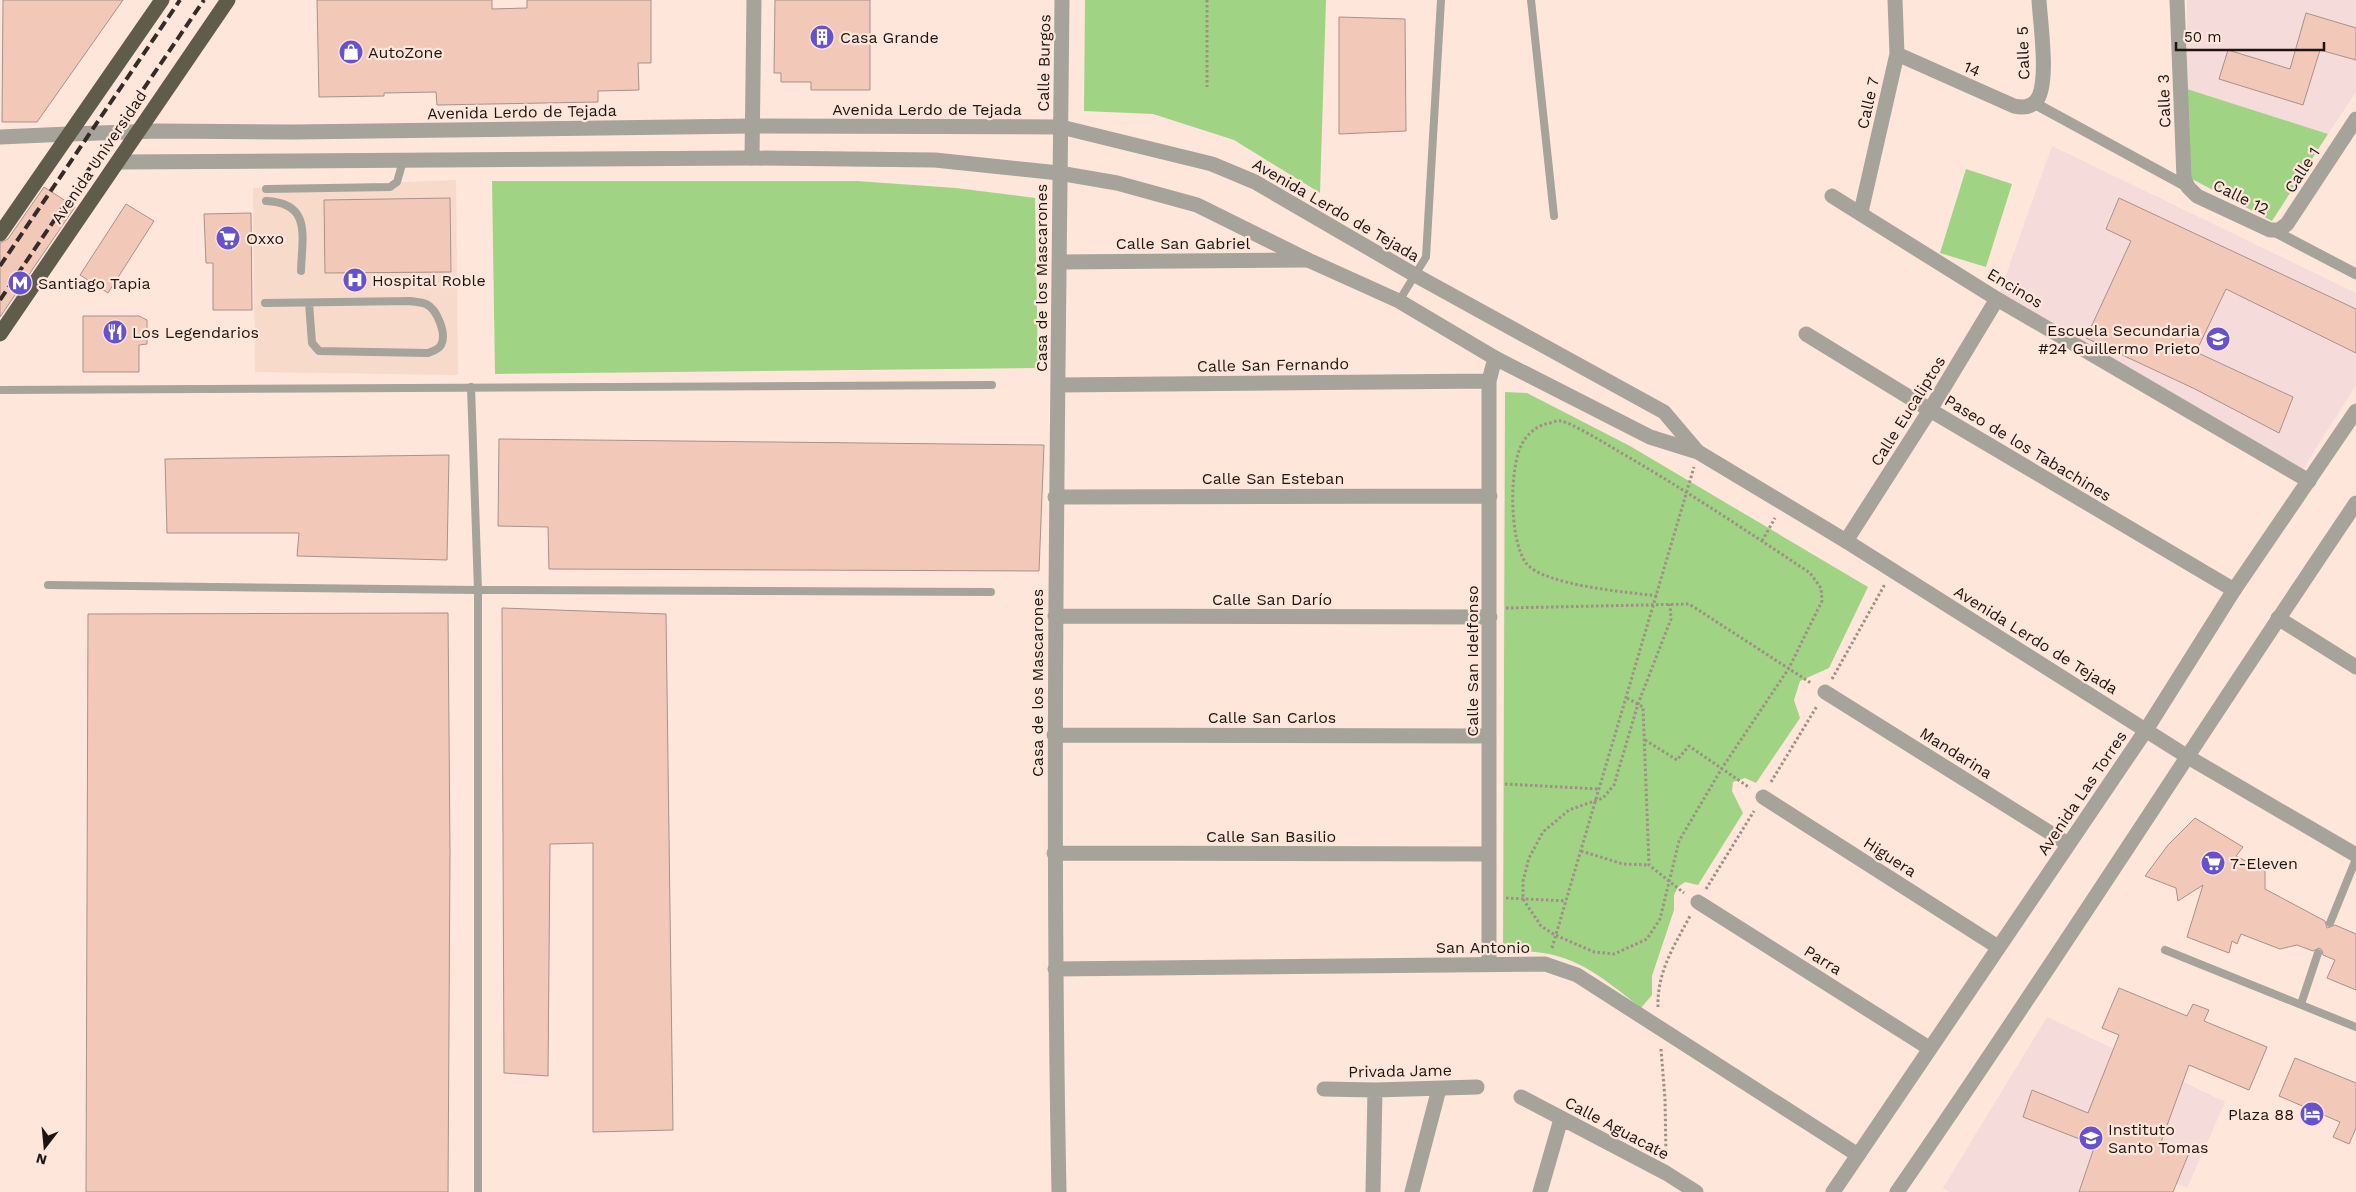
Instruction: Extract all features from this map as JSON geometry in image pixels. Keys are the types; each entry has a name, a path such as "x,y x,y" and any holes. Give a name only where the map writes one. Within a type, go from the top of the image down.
{"highway":[{"path":"0,234 162,0"},
{"name":"Avenida Universidad","path":"0,334 228,0"}],"street":[{"path":"752,158 754,0"},
{"name":"Calle Burgos","path":"1059,173 1062,0"},
{"name":"Calle 7","path":"1861,212 1896,54 1895,0"},
{"name":"Calle 5","path":"2034,103 2041,92 2043,83 2039,0"},
{"name":"Calle 3","path":"2177,0 2184,178 2192,191"},
{"name":"14","path":"1896,54 2014,106 2023,108 2034,103"},
{"path":"2034,103 2192,191"},
{"name":"Calle 1","path":"2272,231 2287,224 2356,119"},
{"name":"Avenida Lerdo de Tejada","path":"0,137 138,132 294,132 752,126 1061,126 1212,164 1255,182 1415,276 1664,412 1698,452"},
{"name":"Avenida Lerdo de Tejada","path":"118,162 752,158 935,160 1059,173 1116,183 1197,205 1308,260 1399,301 1495,358 1650,437 1698,452 1846,541 2188,757 2356,857"},
{"name":"Casa de los Mascarones","path":"1059,173 1054,735 1055,969 1059,1192"},
{"name":"Calle 12","path":"2192,191 2272,231"},
{"name":"Encinos","path":"1832,196 1861,212 1997,299 2308,481"},
{"path":"2272,231 2356,274"},
{"name":"Calle San Gabriel","path":"1059,262 1308,260"},
{"name":"Calle Eucaliptos","path":"1846,541 1930,410 1997,299"},
{"name":"Paseo de los Tabachines","path":"1806,334 1930,410 2234,590"},
{"name":"Calle San Idelfonso","path":"1489,964 1489,380 1495,358"},
{"name":"Calle San Fernando","path":"1058,385 1489,380"},
{"name":"Avenida Las Torres","path":"1833,1192 2146,730 2234,590 2356,411"},
{"name":"Calle San Esteban","path":"1055,497 1490,496"},
{"path":"1897,1192 1990,1058 2278,618 2356,503"},
{"name":"Calle San Darío","path":"1055,616 1490,616"},
{"path":"2278,618 2356,667"},
{"name":"Mandarina","path":"1825,692 2068,844"},
{"name":"Calle San Carlos","path":"1054,735 1490,736"},
{"name":"Higuera","path":"1763,797 1998,947"},
{"name":"Calle San Basilio","path":"1054,853 1489,854"},
{"name":"Parra","path":"1698,902 1929,1048"},
{"name":"San Antonio","path":"1055,969 1545,964 1577,976 1858,1156"},
{"name":"Privada Jame","path":"1324,1089 1375,1090 1477,1087"},
{"path":"1412,1192 1439,1089"},
{"path":"1373,1192 1375,1090"},
{"name":"Calle Aguacate","path":"1521,1097 1666,1174 1696,1192"},
{"path":"1540,1192 1561,1119"}],"lane":[{"path":"1399,301 1426,256 1441,0"},
{"path":"1531,0 1554,216"},
{"path":"266,189 390,187 397,182 403,161"},
{"path":"266,201 288,204 295,208 300,217 302,227 301,272"},
{"path":"265,303 410,301 425,303 432,308 438,318 443,334 442,344 438,349 428,353 319,351 312,343 309,303"},
{"path":"0,390 992,385"},
{"path":"471,387 478,590 478,1192"},
{"path":"48,585 478,590 991,592"},
{"path":"2330,923 2356,857"},
{"path":"2165,950 2356,1027"},
{"path":"2300,1004 2318,953"}],"path":[{"path":"1207,0 1207,87"},
{"path":"1657,596 1572,584 1542,573 1527,564 1517,540 1513,496 1518,455 1524,440 1539,425 1561,421 1603,442 1687,491 1810,573 1821,588 1822,601 1789,668 1722,768 1679,841 1660,919 1647,939 1614,954 1594,952 1555,935 1541,926 1523,899 1524,881 1529,858 1544,832 1569,810 1603,798 1614,785 1638,704 1671,619 1670,604"},
{"path":"1545,964 1566,901 1627,698 1698,452"},
{"path":"1762,541 1784,503"},
{"path":"1490,616 1508,607 1689,604 1825,692"},
{"path":"1627,698 1643,707 1649,865"},
{"path":"1644,740 1677,760 1690,746 1763,797"},
{"path":"1489,783 1599,789"},
{"path":"1581,851 1623,864 1649,865 1669,882 1698,902"},
{"path":"1489,897 1566,901"},
{"path":"1659,1027 1665,1100 1666,1174"}],"shaded area":[{"path":"2187,0 2356,0 2356,92 2328,134 2187,89"},
{"name":"Escuela Secundaria #24 Guillermo Prieto","path":"2052,146 2356,293 2356,385 2303,469 2000,292"},
{"name":"Hospital Roble","path":"456,180 458,375 255,372 253,188"},
{"name":"Instituto Santo Tomas","path":"2047,1017 2225,1102 2187,1188 2154,1175 2147,1192 1950,1192 1943,1188"}],"green space":[{"path":"1085,0 1326,0 1320,193 1234,140 1153,114 1084,111"},
{"path":"2187,89 2328,134 2272,221 2190,178"},
{"path":"1966,169 2012,184 1986,267 1940,253"},
{"path":"492,181 856,181 956,188 1035,198 1038,368 495,374"},
{"path":"1505,392 1527,393 1630,446 1868,587 1829,668 1800,681 1794,700 1800,718 1756,783 1745,778 1733,782 1732,791 1743,813 1698,885 1685,882 1678,887 1674,895 1674,910 1652,976 1652,995 1641,1008 1593,972 1562,957 1525,951 1503,952"}],"building":[{"path":"3,0 123,0 37,122 2,122"},
{"path":"317,0 492,0 492,9 527,8 527,0 651,0 651,63 638,63 639,90 598,91 598,102 437,105 436,92 384,93 384,96 319,97"},
{"name":"Casa Grande","path":"775,0 870,0 870,90 811,90 811,82 781,82 781,73 774,73"},
{"path":"2306,13 2356,28 2356,60 2320,50 2303,105 2219,79 2228,50 2290,69"},
{"path":"1339,17 1405,19 1406,131 1339,134"},
{"path":"44,187 75,207 0,317 0,243 8,239"},
{"path":"450,198 451,272 325,273 324,200"},
{"path":"2119,198 2356,309 2356,353 2226,289 2196,352 2293,397 2279,433 2195,389 2086,338 2131,241 2106,229"},
{"path":"126,204 154,221 108,293 80,275"},
{"path":"251,213 252,310 213,310 213,263 206,263 204,214"},
{"name":"Los Legendarios","path":"83,316 139,316 147,320 147,344 139,345 139,372 83,372"},
{"path":"499,439 1044,445 1039,571 549,569 548,527 498,526"},
{"path":"449,455 447,560 297,556 299,533 167,533 165,459"},
{"path":"502,608 666,614 673,1130 593,1132 593,843 550,844 548,1076 504,1073"},
{"path":"448,613 450,851 448,1192 86,1192 88,614"},
{"path":"2195,818 2243,847 2236,856 2265,871 2265,889 2325,921 2327,928 2335,925 2356,934 2356,990 2327,978 2335,960 2323,955 2322,950 2319,948 2313,951 2297,945 2280,949 2241,934 2237,944 2232,941 2229,953 2187,937 2203,885 2178,901 2176,888 2145,876 2168,845"},
{"path":"2119,988 2187,1016 2193,1004 2209,1010 2204,1021 2267,1047 2249,1090 2189,1065 2161,1142 2189,1153 2173,1192 2079,1192 2095,1145 2023,1117 2032,1090 2088,1113 2119,1035 2102,1028"},
{"path":"2295,1058 2356,1083 2356,1128 2349,1144 2333,1137 2340,1122 2279,1096"}],"railway":[{"path":"0,266 180,0"},
{"path":"0,300 204,0"}],"place":[{"name":"Casa Grande","path":"822,37"},
{"name":"AutoZone","path":"351,52"},
{"name":"Oxxo","path":"228,238"},
{"name":"Hospital Roble","path":"355,280"},
{"name":"Santiago Tapia","path":"20,283"},
{"name":"Los Legendarios","path":"115,332"},
{"name":"Escuela Secundaria #24 Guillermo Prieto","path":"2218,339"},
{"name":"7-Eleven","path":"2213,863"},
{"name":"Plaza 88","path":"2312,1114"},
{"name":"Instituto Santo Tomas","path":"2091,1138"}]}
